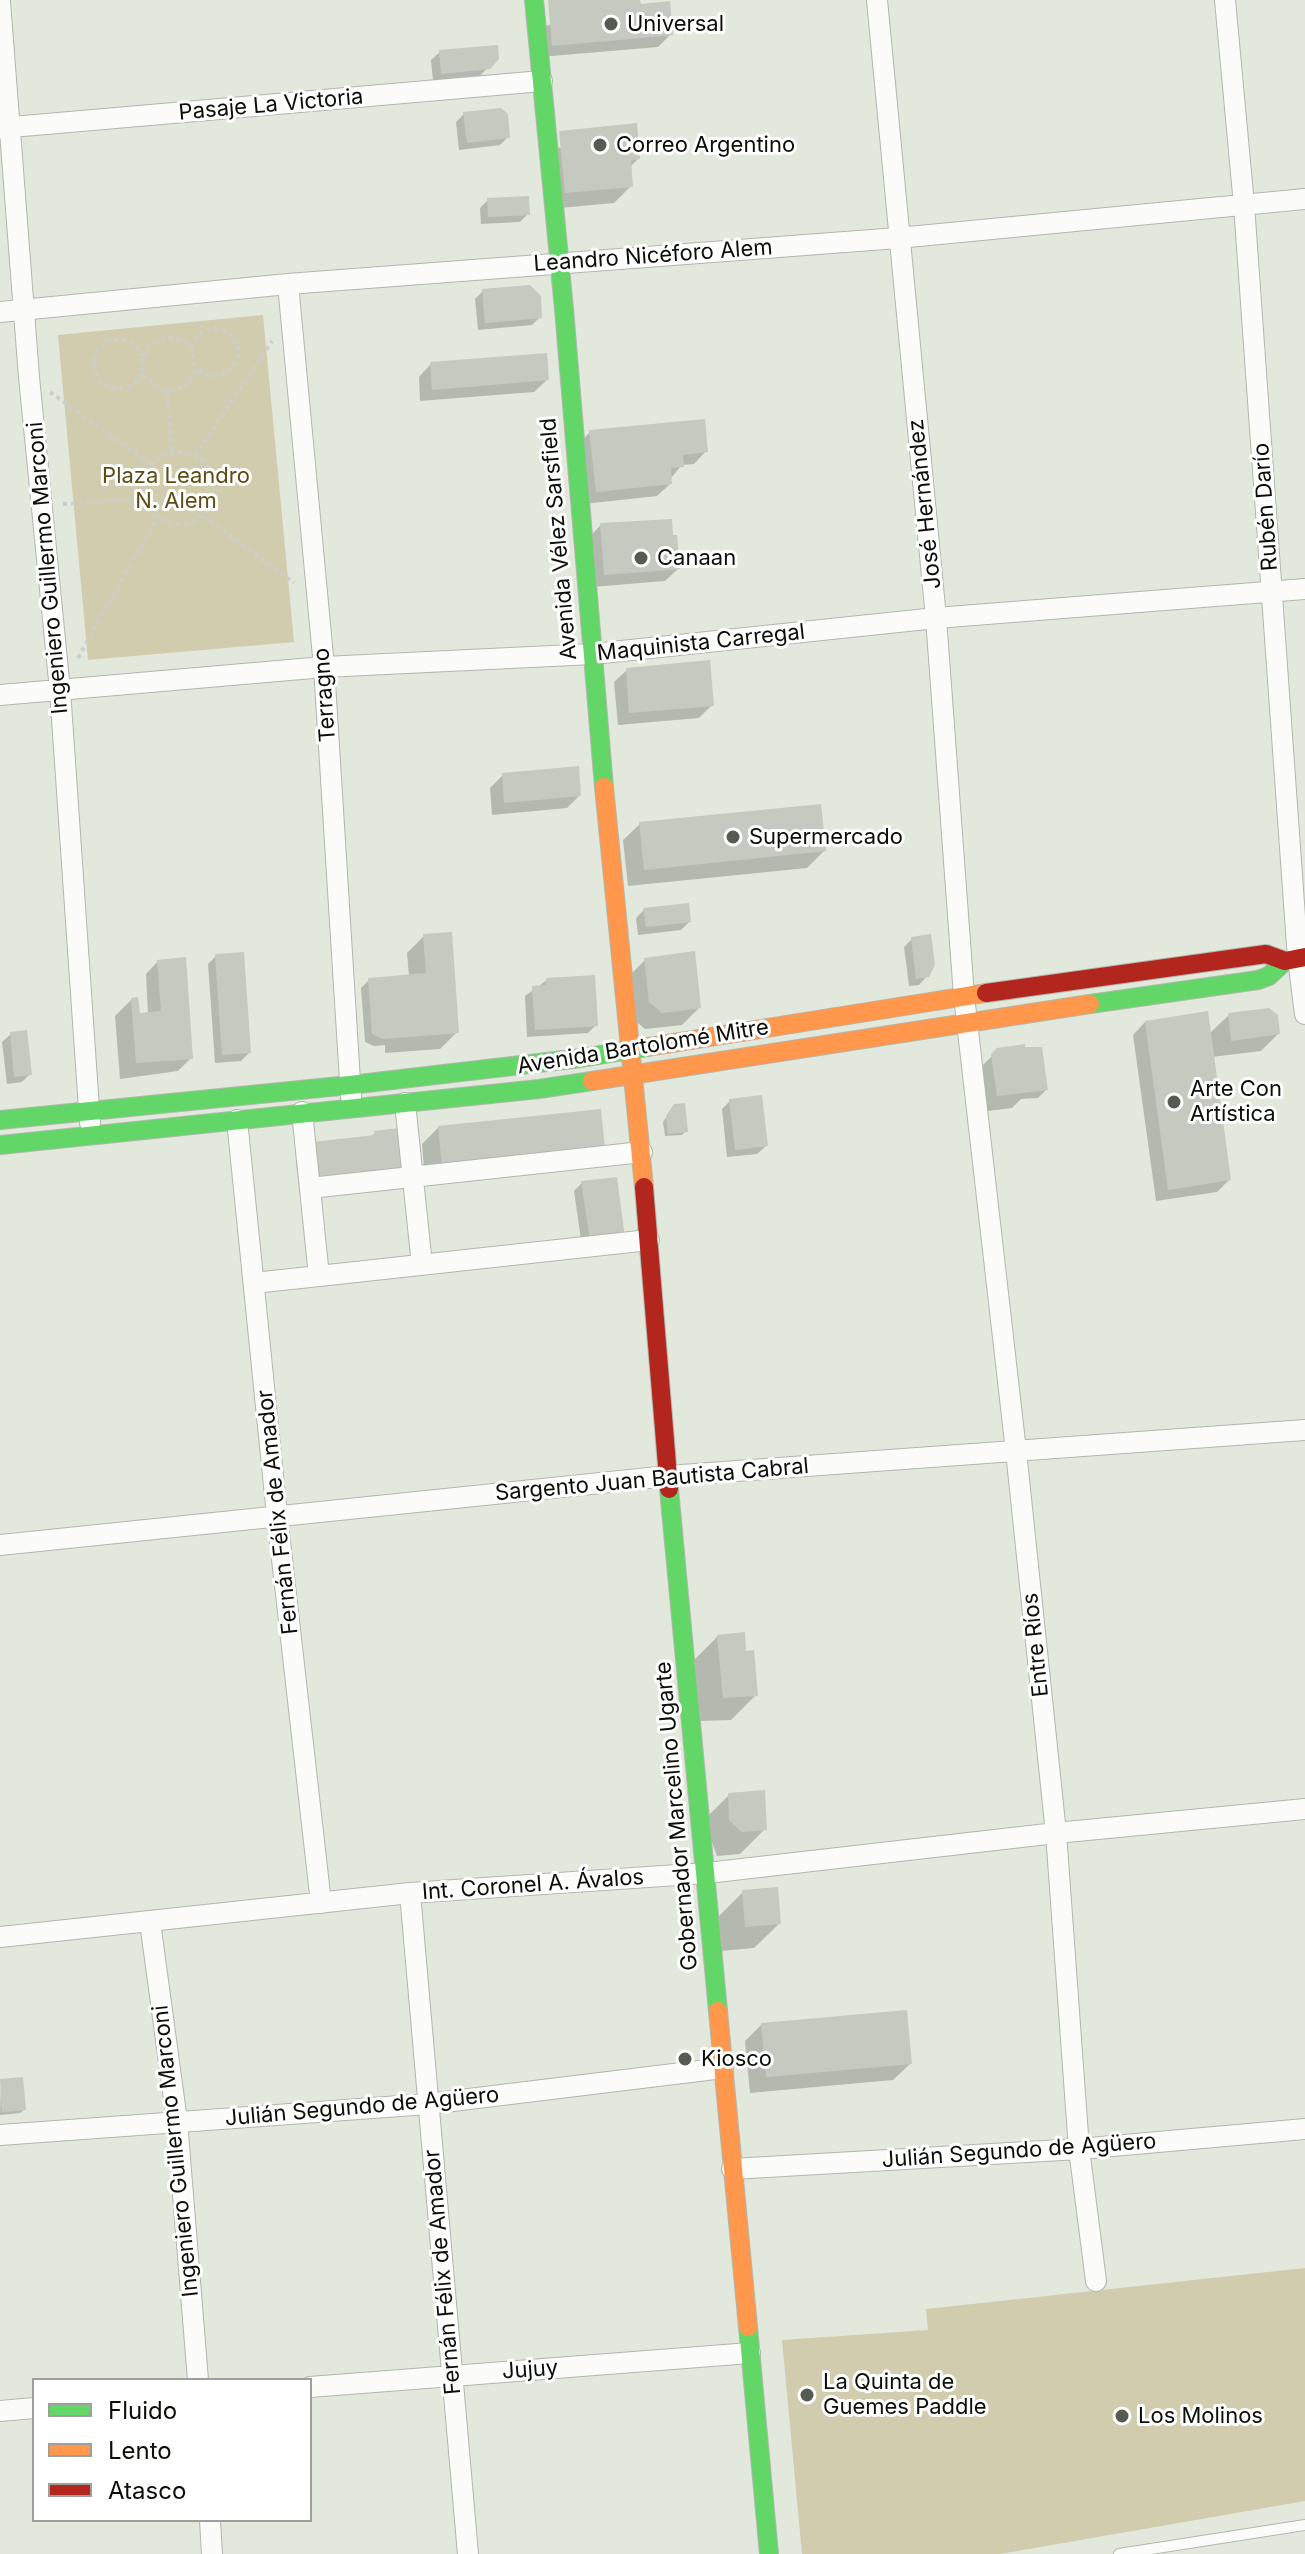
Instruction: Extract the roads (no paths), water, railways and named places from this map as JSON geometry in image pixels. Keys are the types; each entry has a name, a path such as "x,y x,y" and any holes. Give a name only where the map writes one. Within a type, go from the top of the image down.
{"main road":[{"name":"Avenida Vélez Sarsfield","path":"534,0 596,709 635,1074"},
{"name":"Avenida Bartolomé Mitre","path":"0,1120 350,1085 966,1009 1258,980 1296,959"},
{"name":"Avenida Bartolomé Mitre","path":"0,1145 539,1089 635,1074 966,1009"},
{"name":"Gobernador Marcelino Ugarte","path":"635,1074 668,1476 769,2554"}],"street":[{"name":"José Hernández","path":"877,0 936,618 966,1009"},
{"name":"Rubén Darío","path":"1225,0 1244,205 1296,959 1305,1014"},
{"name":"Ingeniero Guillermo Marconi","path":"0,2 5,128 60,690 91,1134"},
{"name":"Pasaje La Victoria","path":"5,128 542,81"},
{"name":"Leandro Nicéforo Alem","path":"0,312 288,284 898,238 1305,199"},
{"name":"Terragno","path":"288,284 324,667 352,1107"},
{"name":"Maquinista Carregal","path":"0,695 324,667 593,654 936,618 1305,589"},
{"name":"Entre Ríos","path":"966,1009 1056,1833 1079,2149 1096,2281"},
{"path":"405,1103 422,1265"},
{"path":"302,1112 319,1276"},
{"name":"Fernán Félix de Amador","path":"237,1120 321,1903"},
{"path":"310,1188 642,1152"},
{"path":"254,1283 649,1240"},
{"name":"Sargento Juan Bautista Cabral","path":"0,1545 668,1476 1305,1430"},
{"name":"Int. Coronel A. Ávalos","path":"0,1937 410,1893 707,1873 1056,1833 1305,1809"},
{"name":"Fernán Félix de Amador","path":"410,1893 468,2554"},
{"name":"Ingeniero Guillermo Marconi","path":"150,1922 177,2121 198,2378"},
{"name":"Julián Segundo de Agüero","path":"0,2135 428,2104 723,2068"},
{"name":"Julián Segundo de Agüero","path":"732,2169 1079,2149 1305,2129"},
{"name":"Jujuy","path":"312,2387 750,2353"},
{"path":"0,2411 32,2408"},
{"path":"210,2522 212,2554"}],"lane":[{"path":"1119,2554 1305,2525"}],"place":[{"name":"Universal","path":"611,24"},
{"name":"Correo Argentino","path":"600,145"},
{"name":"Canaan","path":"641,558"},
{"name":"Supermercado","path":"733,837"},
{"name":"Arte Con Artística","path":"1174,1102"},
{"name":"Kiosco","path":"685,2059"},
{"name":"La Quinta de Guemes Paddle","path":"807,2395"},
{"name":"Los Molinos","path":"1122,2416"}],"park label":[{"name":"Plaza Leandro N. Alem","path":"176,488"}]}
